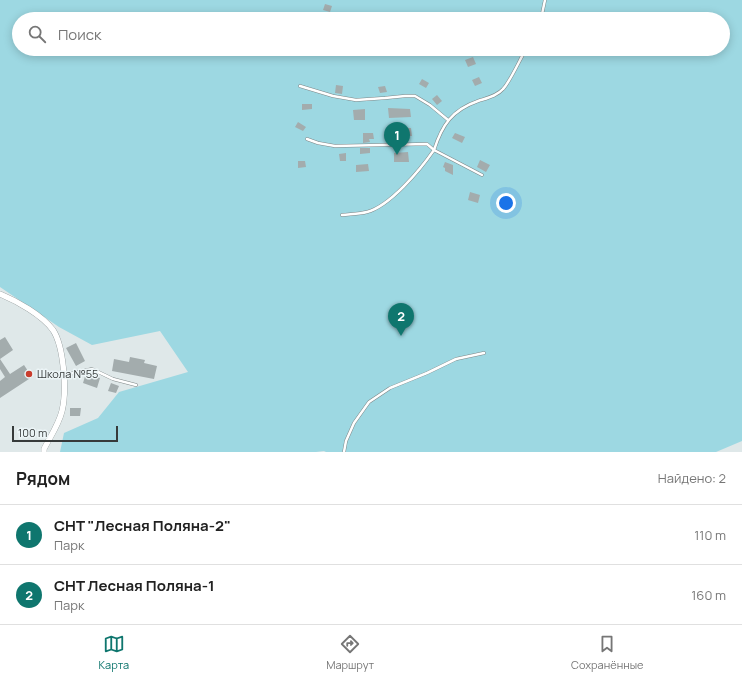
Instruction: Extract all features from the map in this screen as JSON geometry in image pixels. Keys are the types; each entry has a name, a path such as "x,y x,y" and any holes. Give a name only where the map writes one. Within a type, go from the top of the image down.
{"street":[{"path":"0,294 8,297 39,316 52,330 59,344 65,375 62,411 44,449 44,452"}],"lane":[{"path":"542,12 545,0"},
{"path":"342,215 367,212 382,206 412,179 434,150 438,136 448,120 466,105 496,95 504,88 522,56"},
{"path":"300,86 333,96 356,100 415,96 430,105 448,120"},
{"path":"307,139 318,143 335,146 427,144 434,150 482,174"},
{"path":"344,452 346,441 354,423 369,402 390,388 456,359 484,353"},
{"path":"65,375 92,369 99,371 113,379 136,385"}],"shaded area":[{"path":"0,0 742,0 742,441 716,452 60,452 64,433 98,418 119,392 188,372 160,331 92,345 59,327 0,287"}],"building":[{"path":"325,4 332,6 330,12 323,10"},
{"path":"473,57 476,64 468,67 465,60"},
{"path":"479,77 482,83 475,86 472,80"},
{"path":"422,79 429,83 426,88 419,84"},
{"path":"336,85 343,86 342,94 335,93"},
{"path":"385,86 387,92 380,93 378,87"},
{"path":"437,95 442,101 437,105 432,99"},
{"path":"302,104 312,104 312,109 302,110"},
{"path":"388,108 410,109 411,117 389,118"},
{"path":"365,109 365,120 354,120 353,110"},
{"path":"298,122 306,127 303,131 295,127"},
{"path":"406,128 411,128 412,136 406,136"},
{"path":"363,133 373,133 374,139 369,139 370,142 363,143"},
{"path":"455,133 465,137 462,143 452,138"},
{"path":"360,148 370,148 370,153 360,154"},
{"path":"408,152 409,162 394,162 394,153"},
{"path":"346,153 346,161 340,161 339,154"},
{"path":"480,160 490,165 486,172 477,167"},
{"path":"298,161 305,161 306,167 298,168"},
{"path":"445,162 453,165 453,175 445,171 445,168 443,167"},
{"path":"368,164 369,171 356,172 356,165"},
{"path":"470,192 480,195 478,203 468,200"},
{"path":"5,337 13,350 0,359 0,340"},
{"path":"76,343 85,361 76,366 66,348"},
{"path":"130,357 145,360 144,363 157,366 154,379 112,371 114,359 129,362"},
{"path":"0,359 10,374 24,365 32,377 0,398 0,381 5,377 0,369"},
{"path":"86,373 100,378 97,388 83,383"},
{"path":"111,383 119,386 116,393 108,391"},
{"path":"70,408 81,408 80,416 70,416"}],"place":[{"name":"СНТ \"Лесная Поляна-2\"","path":"397,155"},
{"name":"СНТ Лесная Поляна-1","path":"401,336"},
{"name":"Школа №55","path":"29,374"}]}
